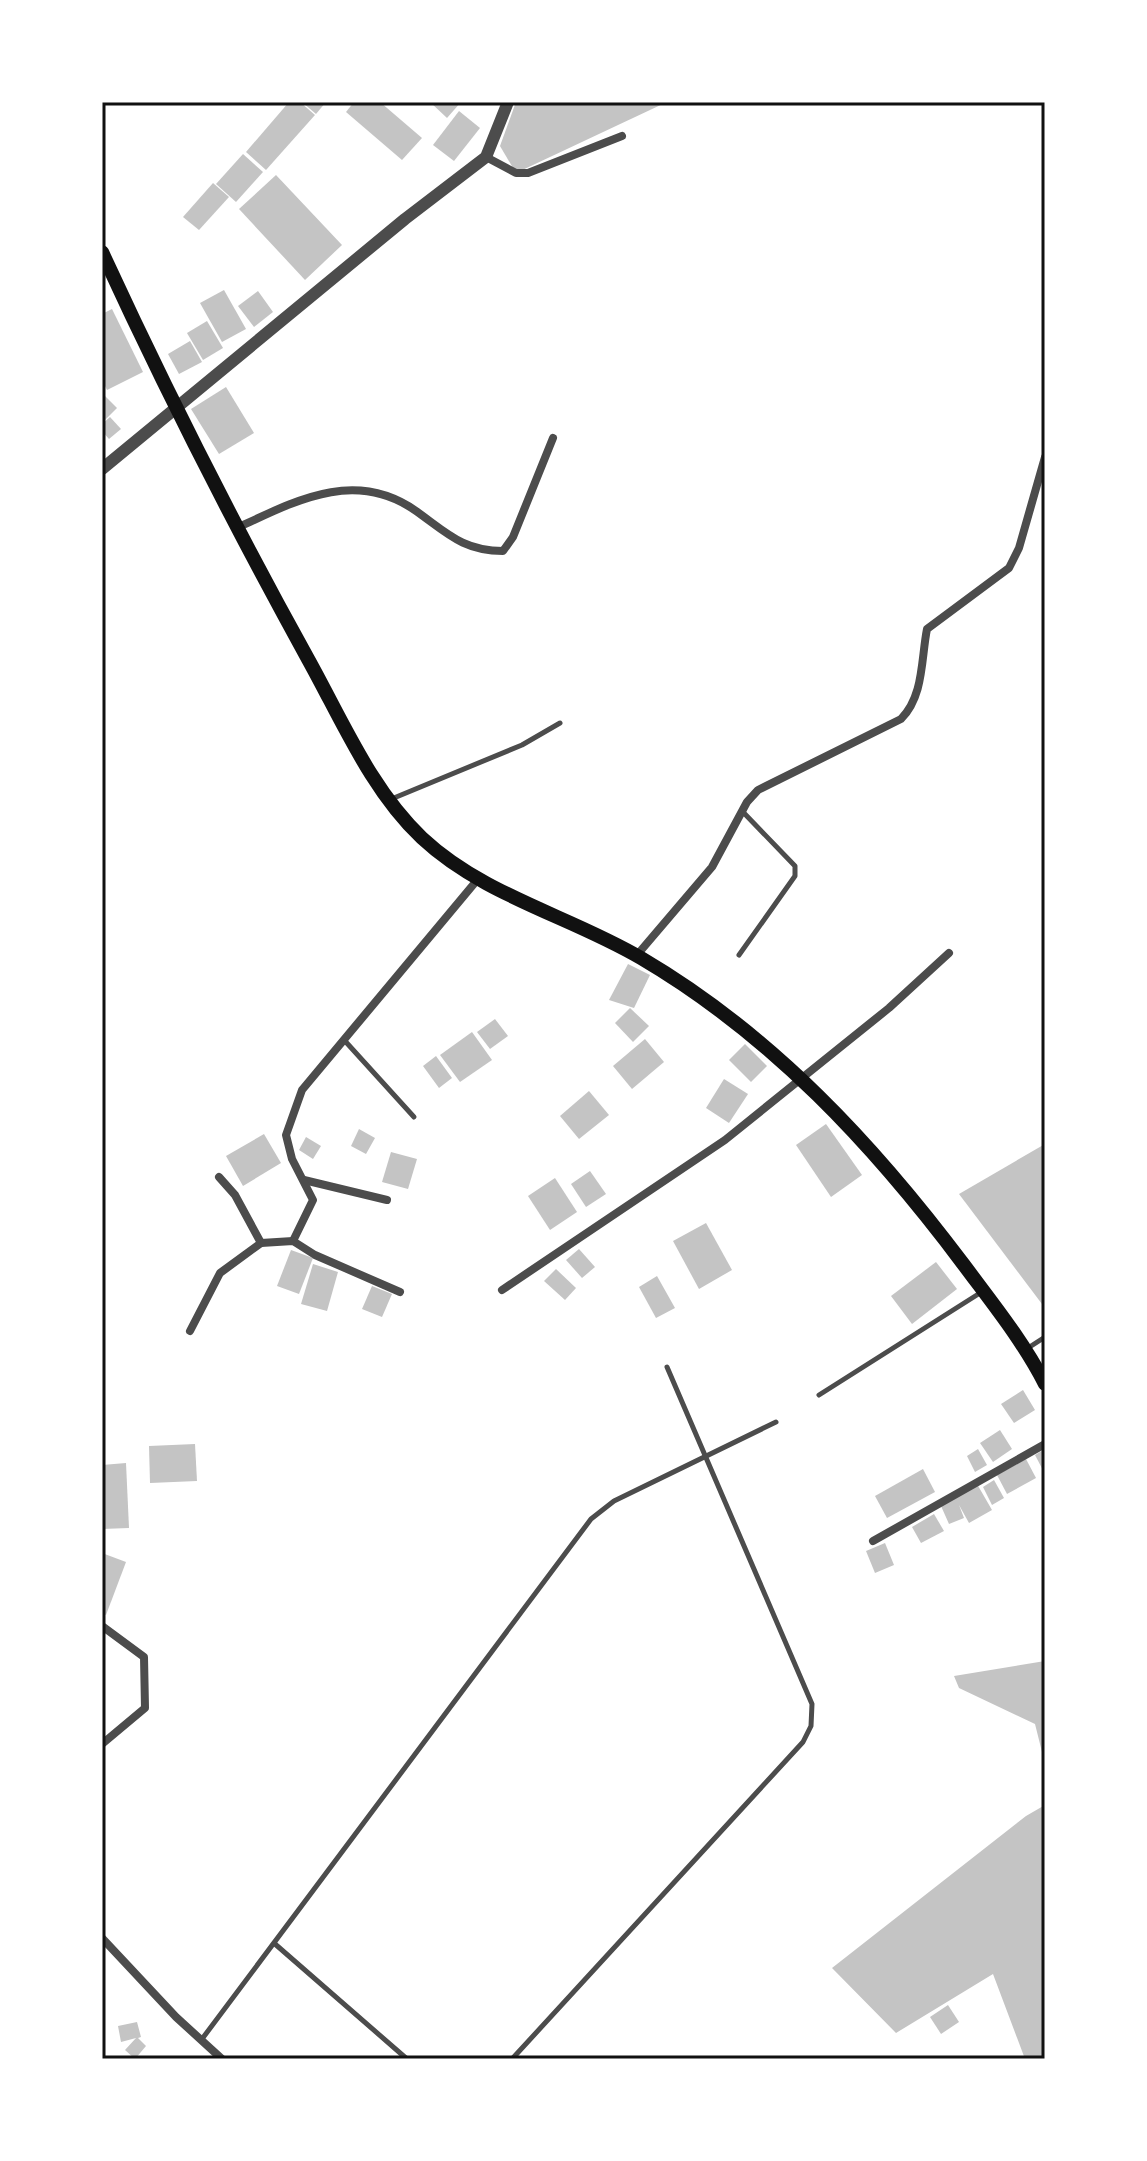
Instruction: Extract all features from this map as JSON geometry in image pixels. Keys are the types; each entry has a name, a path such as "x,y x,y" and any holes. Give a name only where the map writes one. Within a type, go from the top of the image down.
{"main road":[{"path":"102,252 173,408 236,528 388,800 423,839 478,879 637,955 707,998 802,1080 861,1137 897,1179 1027,1349 1045,1384"}],"street":[{"path":"102,469 173,408 486,157 508,102"},
{"path":"486,157 516,173 528,173 622,136"},
{"path":"236,528 309,494 332,489 391,497 477,551 503,551 513,537 553,438"},
{"path":"637,955 712,867 742,811 758,790 901,719 910,711 918,692 927,629 1009,568 1019,548 1045,457"},
{"path":"293,1241 313,1200 292,1159 286,1135 302,1090 375,1007 402,966 478,879"},
{"path":"502,1290 725,1140 802,1080 949,953"},
{"path":"219,1177 235,1195 261,1243"},
{"path":"304,1180 387,1200"},
{"path":"190,1331 220,1273 261,1243 293,1241 315,1255 400,1292"},
{"path":"873,1541 1045,1444"},
{"path":"102,1626 144,1657 145,1708 102,1744"},
{"path":"102,1938 222,2059"}],"lane":[{"path":"388,800 522,745 560,723"},
{"path":"739,955 795,876 795,866 742,811"},
{"path":"345,1041 414,1117"},
{"path":"819,1395 984,1291"},
{"path":"1027,1349 1045,1337"},
{"path":"512,2059 803,1742 811,1726 812,1704 667,1367"},
{"path":"201,2040 591,1519 614,1501 776,1422"},
{"path":"275,1944 407,2059"}],"building":[{"path":"289,102 300,102 315,115 266,170 246,152"},
{"path":"302,102 326,102 316,114"},
{"path":"354,102 380,102 422,138 402,160 346,112"},
{"path":"430,102 461,102 447,118"},
{"path":"516,102 667,102 516,173 500,146"},
{"path":"459,111 480,128 454,161 433,145"},
{"path":"243,154 263,172 236,202 216,184"},
{"path":"276,175 342,245 305,280 239,209"},
{"path":"213,183 229,197 199,230 183,217"},
{"path":"224,290 246,329 222,342 200,303"},
{"path":"258,291 273,312 254,327 238,306"},
{"path":"112,309 143,372 107,390 102,380 102,314"},
{"path":"207,321 223,348 203,360 187,333"},
{"path":"190,341 202,362 179,374 168,354"},
{"path":"226,387 254,433 219,454 191,409"},
{"path":"102,393 117,408 102,423"},
{"path":"110,417 121,429 109,439 102,431 102,424"},
{"path":"628,964 650,975 634,1008 609,1000"},
{"path":"630,1008 649,1026 633,1042 615,1023"},
{"path":"495,1019 508,1036 490,1049 477,1032"},
{"path":"472,1032 492,1060 460,1082 440,1055"},
{"path":"645,1039 664,1062 632,1089 613,1066"},
{"path":"745,1044 767,1066 751,1082 729,1060"},
{"path":"436,1056 452,1078 439,1088 423,1066"},
{"path":"724,1079 748,1094 729,1123 706,1108"},
{"path":"589,1091 609,1115 579,1139 560,1116"},
{"path":"826,1124 862,1175 831,1197 796,1145"},
{"path":"359,1129 375,1138 366,1154 351,1146"},
{"path":"264,1134 281,1163 243,1186 226,1156"},
{"path":"306,1137 321,1146 313,1159 299,1150"},
{"path":"1045,1144 1045,1308 959,1194"},
{"path":"391,1152 417,1159 408,1189 382,1182"},
{"path":"590,1171 606,1194 586,1207 571,1184"},
{"path":"555,1178 577,1212 550,1230 528,1196"},
{"path":"706,1223 732,1270 699,1289 673,1241"},
{"path":"579,1249 595,1267 582,1278 566,1260"},
{"path":"291,1250 313,1258 299,1294 277,1286"},
{"path":"936,1262 957,1289 912,1324 891,1296"},
{"path":"313,1264 338,1272 327,1311 301,1304"},
{"path":"556,1269 576,1288 565,1300 544,1281"},
{"path":"657,1276 675,1308 656,1318 639,1287"},
{"path":"372,1286 392,1294 382,1317 362,1309"},
{"path":"1023,1390 1035,1410 1014,1423 1001,1404"},
{"path":"1000,1430 1012,1449 993,1462 980,1443"},
{"path":"195,1444 197,1481 150,1483 149,1446"},
{"path":"978,1449 987,1465 975,1472 967,1456"},
{"path":"1045,1449 1045,1474 1035,1455"},
{"path":"1026,1459 1036,1478 1007,1494 997,1475"},
{"path":"126,1463 129,1528 102,1529 102,1465"},
{"path":"923,1469 935,1492 887,1518 875,1496"},
{"path":"994,1480 1004,1498 992,1505 983,1487"},
{"path":"977,1484 992,1510 969,1523 959,1505 964,1518 949,1524 941,1506"},
{"path":"934,1514 944,1531 921,1543 912,1527"},
{"path":"885,1543 894,1565 875,1573 866,1551"},
{"path":"102,1553 126,1562 106,1615 102,1613"},
{"path":"1045,1661 1044,1760 1035,1724 959,1688 954,1676"},
{"path":"1045,1805 1045,2059 1025,2059 993,1974 896,2033 832,1968 1026,1816"},
{"path":"948,2005 959,2022 941,2034 930,2017"},
{"path":"137,2022 141,2037 138,2038 146,2046 135,2059 125,2050 136,2038 121,2042 118,2026"}]}
